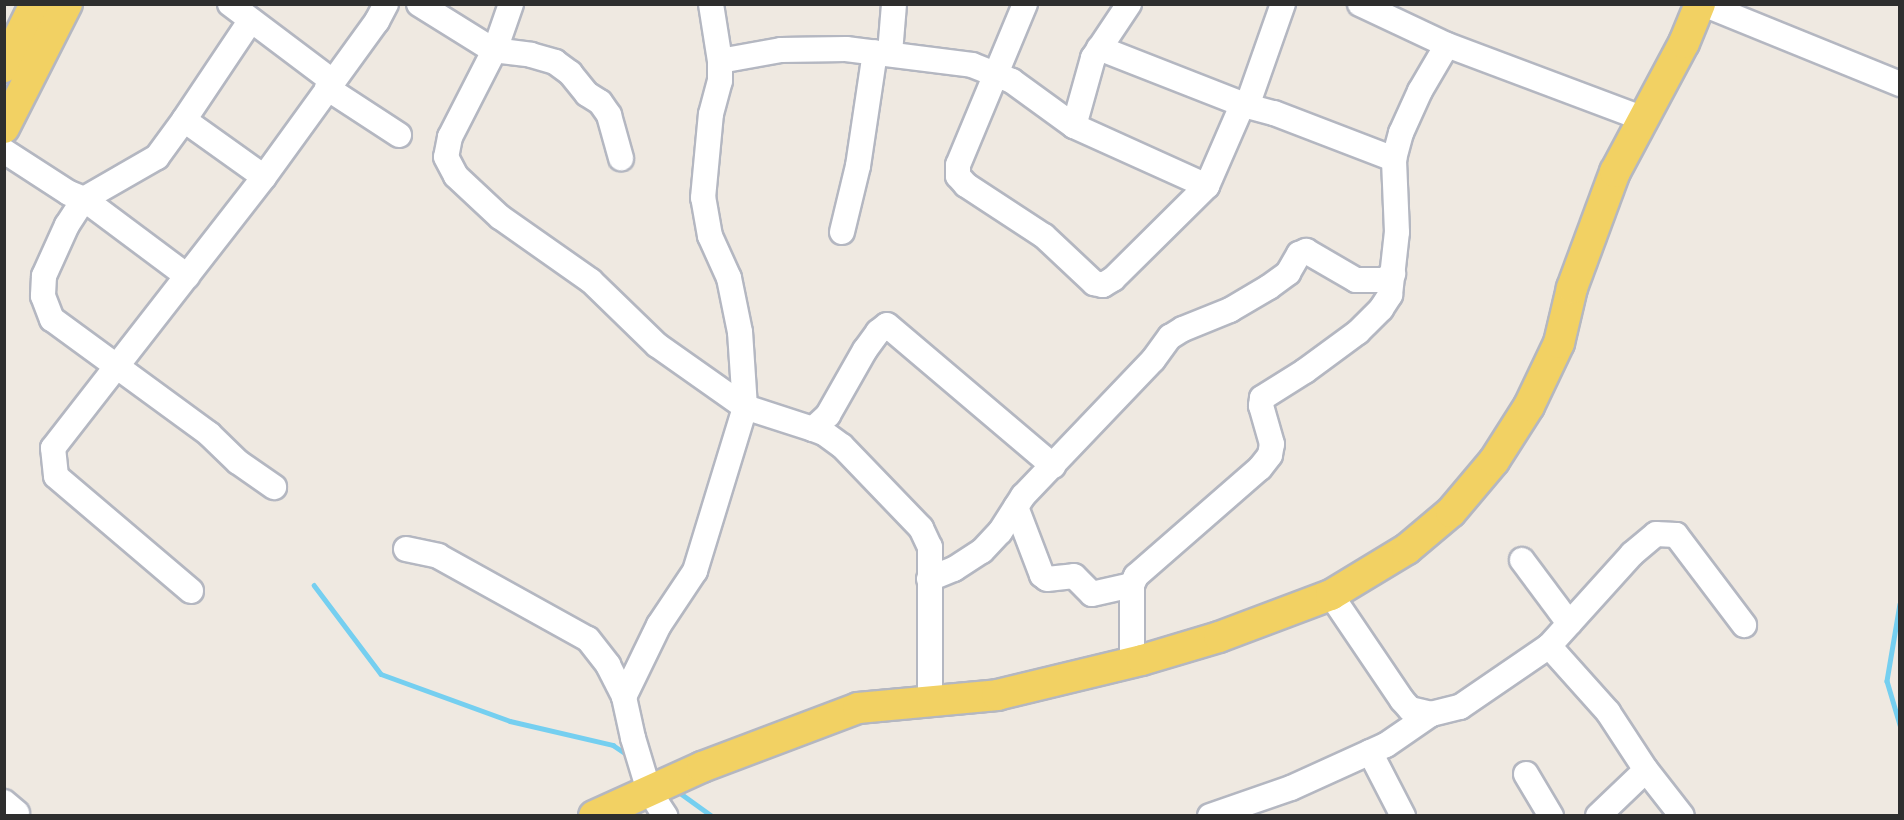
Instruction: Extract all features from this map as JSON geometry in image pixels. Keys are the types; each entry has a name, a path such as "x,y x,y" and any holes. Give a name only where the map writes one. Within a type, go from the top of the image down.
{"main road":[{"path":"4,67 35,4"},
{"path":"4,129 67,4"},
{"path":"594,816 657,803 702,767 858,708 997,695 1132,663 1219,637 1331,595 1407,549 1451,512 1494,461 1529,406 1559,343 1576,277 1615,172 1641,118 1684,43 1702,4"}],"street":[{"path":"230,4 329,84 399,135"},
{"path":"191,591 56,476 52,462 53,448 264,177 329,84 377,21 386,4"},
{"path":"419,4 493,50 531,55 555,62 570,73 587,94 600,102 609,115 621,158"},
{"path":"511,4 493,50 450,137 446,157 456,176 500,217 591,281 657,345 745,407 824,433 842,446 921,528 930,547 930,703"},
{"path":"624,697 659,625 695,571 745,407 740,332 732,289 710,236 703,198 720,61 711,4"},
{"path":"842,232 894,4"},
{"path":"1025,4 958,165 958,176 966,185 1044,236 1094,283 1103,285 1113,279 1207,186 1240,110 1247,106 1283,4"},
{"path":"1074,126 1093,58 1129,4"},
{"path":"1702,4 1899,84"},
{"path":"1366,6 1447,45 1641,118"},
{"path":"251,20 157,157 84,199 67,225 44,276 44,296 52,319 209,434 238,462 274,487"},
{"path":"1016,507 1042,575 1047,579 1074,576 1092,594 1132,585 1150,564 1260,468 1270,454 1272,444 1261,406 1262,398 1305,371 1358,332 1381,309 1390,295 1396,232 1394,159 1410,112 1447,45"},
{"path":"1099,48 1247,106 1274,113 1394,159"},
{"path":"720,61 781,50 846,49 972,65 1012,81 1074,126 1207,186"},
{"path":"184,120 264,177"},
{"path":"4,151 69,193 84,199 187,276"},
{"path":"929,579 954,568 982,551 1000,532 1023,496 1153,360 1170,338 1183,329 1230,310 1269,287 1288,273 1299,254 1306,251 1356,280 1383,280 1393,274"},
{"path":"813,429 828,415 866,350 878,332 886,325 1053,466"},
{"path":"1210,816 1291,788 1386,745 1431,714 1460,706 1550,646 1632,554 1656,534 1676,535 1744,625"},
{"path":"406,549 438,556 588,639 608,665 624,697 633,738 657,803"},
{"path":"1522,560 1569,623"},
{"path":"1132,585 1132,663"},
{"path":"1331,595 1402,700 1410,709 1431,714"},
{"path":"1550,646 1608,712 1646,770 1682,816"},
{"path":"1370,753 1403,816"},
{"path":"1598,816 1646,770"},
{"path":"1526,774 1551,816"}],"waterway":[{"path":"314,585 381,674 510,721 613,745 628,755"},
{"path":"1900,604 1887,681 1900,725"},
{"path":"676,790 712,816"}]}
